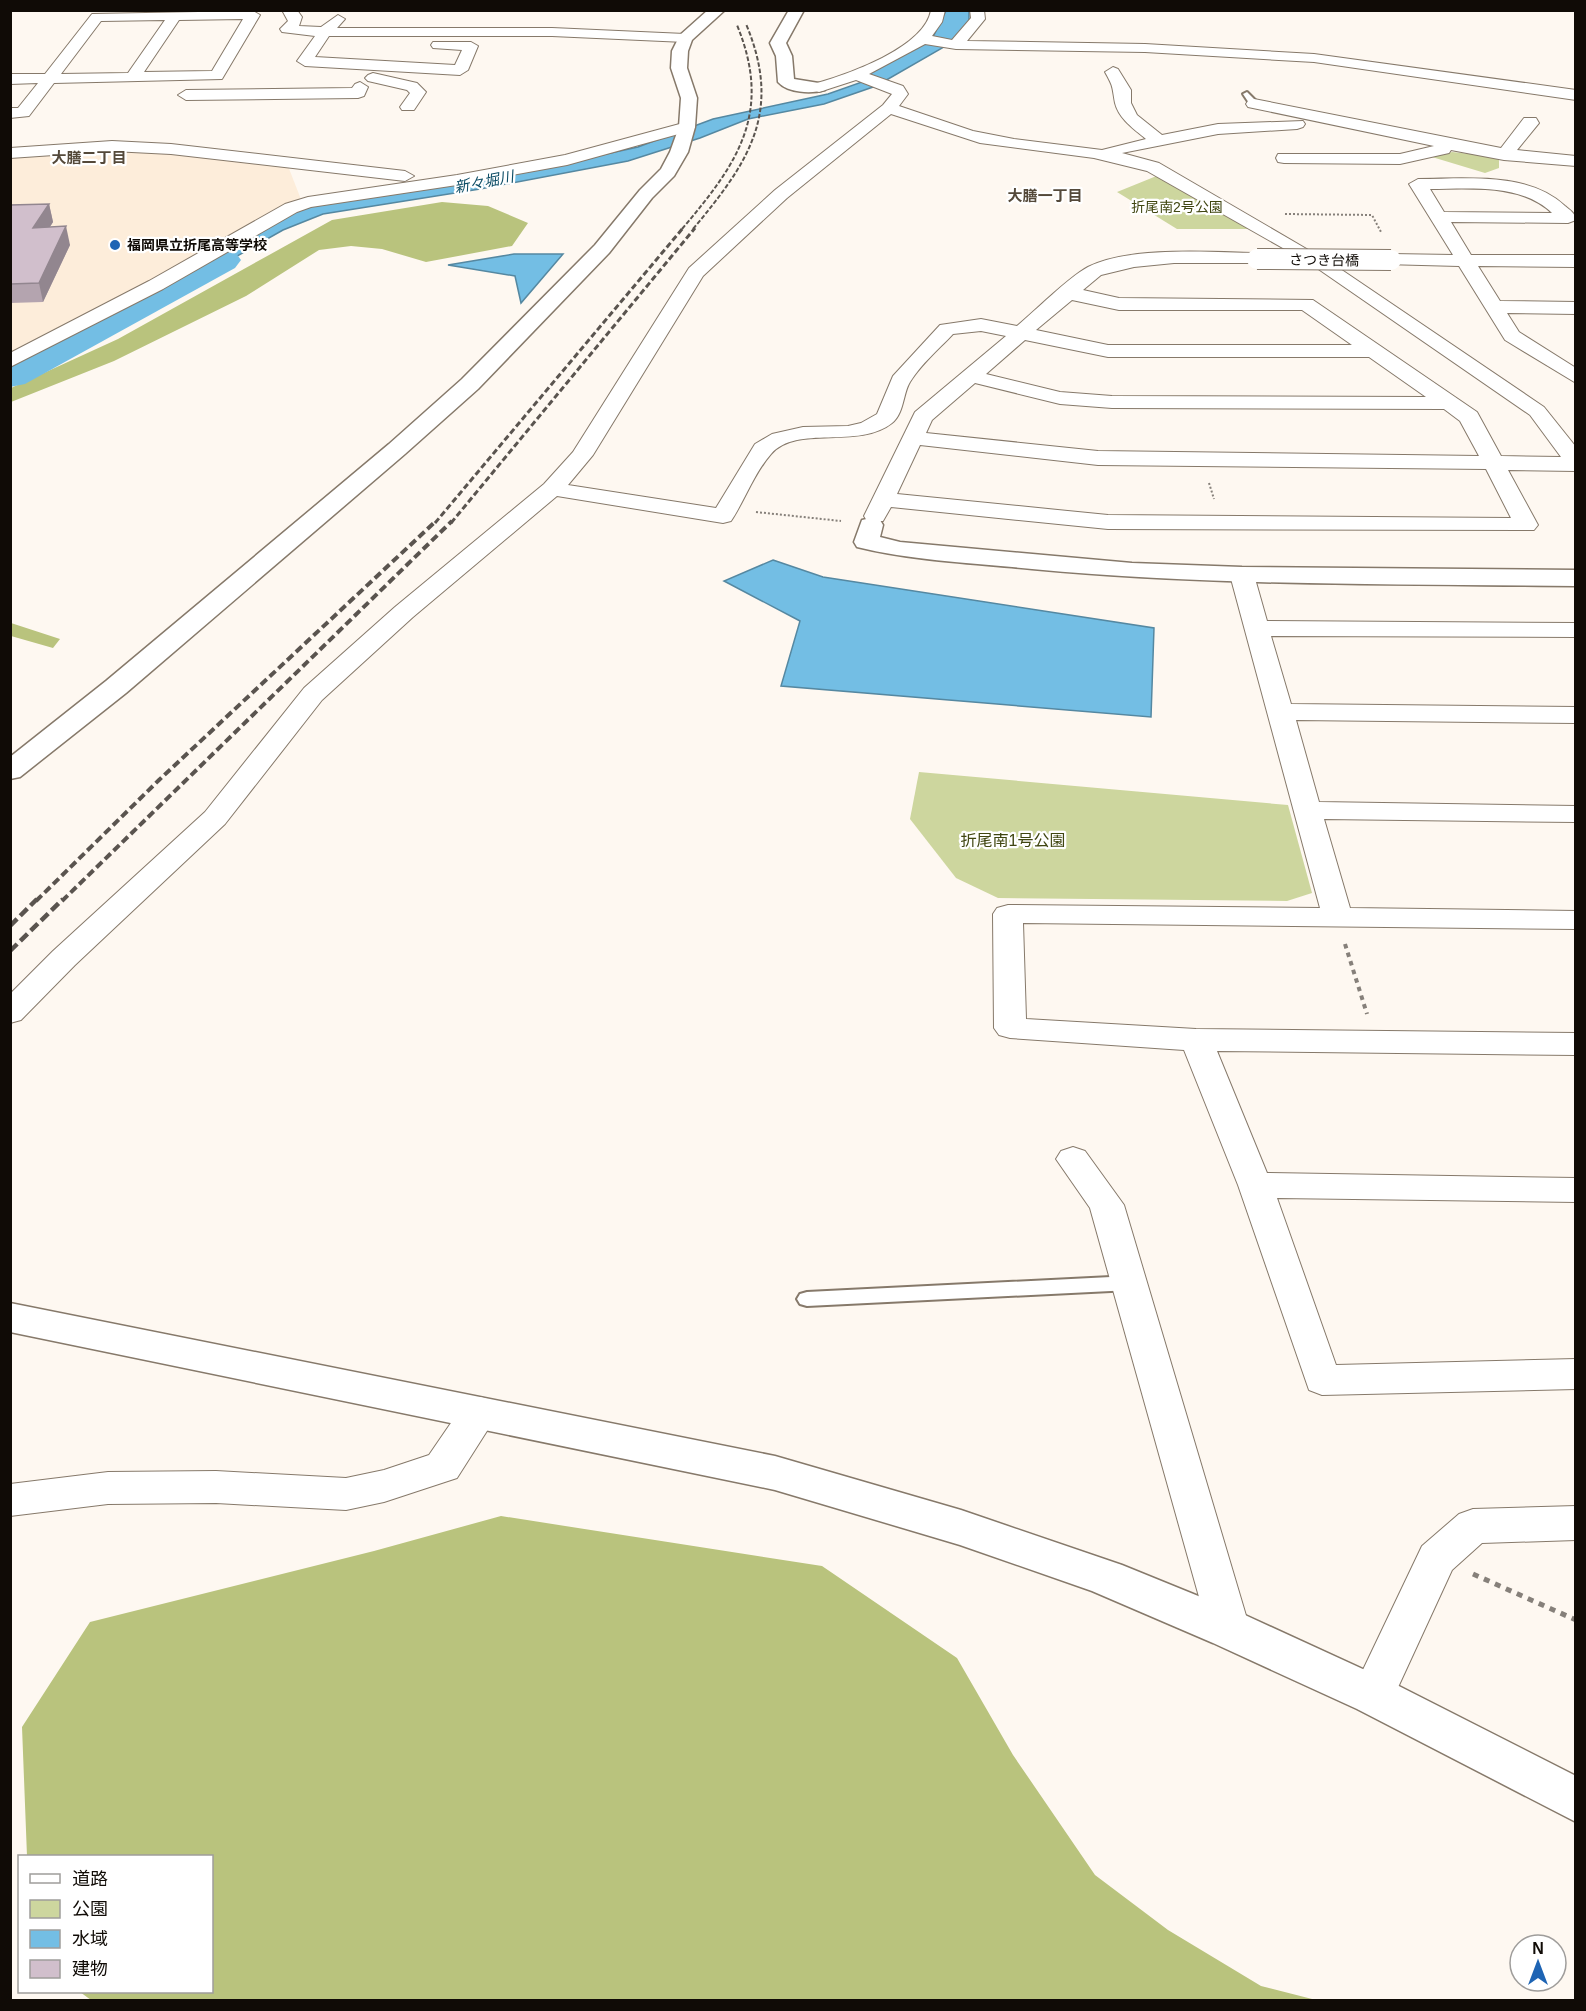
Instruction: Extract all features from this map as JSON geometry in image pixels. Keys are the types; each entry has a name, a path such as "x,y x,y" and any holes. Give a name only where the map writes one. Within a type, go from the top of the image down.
{"street":[{"path":"289,10 295,17 295,22 287,29 325,32 552,32 685,38"},
{"path":"305,61 325,32 348,10"},
{"path":"10,771 116,687 470,384 602,249 646,194 668,172 679,152 687,127 689,98 679,68 680,51 685,38 718,10"},
{"path":"797,10 778,43 784,56 786,82 801,87 819,87 860,76 922,39 938,17 938,10"},
{"path":"956,45 978,19 977,10"},
{"path":"10,113 22,113 97,17 253,15 206,95"},
{"path":"133,78 175,16"},
{"path":"305,61 460,70 471,46 395,44 408,32"},
{"path":"922,39 956,45 1145,48 1314,58 1443,78 1575,94"},
{"path":"305,61 412,86 418,92 408,107"},
{"path":"1113,72 1123,90 1123,103 1130,117 1157,140"},
{"path":"10,79 217,76"},
{"path":"10,1013 64,958 215,818 313,694 404,612 552,489 582,455 696,272 781,194 889,108 900,94 898,89 860,76"},
{"path":"172,95 358,93 360,87"},
{"path":"35,98 58,98"},
{"path":"1251,99 1453,147 1504,155 1575,161"},
{"path":"889,108 948,131 994,141 1099,153 1153,167 1301,251"},
{"path":"1099,153 1218,129 1339,121"},
{"path":"1504,155 1531,123 1530,121"},
{"path":"10,361 156,285 291,208 308,202 457,180 605,151 658,133 687,127"},
{"path":"10,153 112,146 171,149 382,175 457,180"},
{"path":"1284,158 1400,159 1453,147"},
{"path":"1406,166 1440,217 1492,307 1512,336 1575,377"},
{"path":"1418,184 1513,186 1559,207 1568,218 1440,217"},
{"name":"さつき台橋","path":"871,525 923,417 1018,333 1094,271 1119,263 1160,258 1575,261"},
{"path":"1323,266 1537,411 1575,463"},
{"path":"884,499 1108,522 1526,525 1468,417 1306,304 1119,304 1068,293"},
{"path":"1492,307 1575,308"},
{"path":"552,489 723,516 763,449 780,439 802,433 848,432 868,428 886,418 900,380 946,329 981,325 1108,351 1373,351"},
{"path":"1543,356 1575,356"},
{"path":"970,376 1060,398 1112,402 1448,403"},
{"path":"912,438 1098,458 1575,463"},
{"path":"871,525 866,542 900,549 1078,567 1242,575 1575,578"},
{"path":"1242,575 1337,917"},
{"path":"1255,628 1575,630"},
{"path":"1280,712 1575,715"},
{"path":"1308,810 1575,814"},
{"path":"1575,920 1008,915 1010,1028 1196,1040 1575,1044"},
{"path":"1196,1040 1255,1185 1322,1380 1575,1374"},
{"path":"1073,1159 1107,1205 1229,1629"},
{"path":"1255,1185 1575,1190"},
{"path":"10,1317 775,1473 961,1528 1096,1574 1229,1629 1373,1695 1575,1800"},
{"path":"10,1500 108,1488 216,1487 346,1494 384,1486 443,1467 480,1412"},
{"path":"1373,1695 1437,1558 1473,1526 1575,1523"}],"lane":[{"path":"807,1299 1131,1283"}],"path":[{"path":"1282,214 1372,215 1383,235"},
{"path":"1202,459 1222,523"},
{"path":"752,511 845,522"},
{"path":"1337,917 1376,1042"},
{"path":"1437,1558 1575,1620"}],"shaded area":[{"name":"福岡県立折尾高等学校","path":"110,150 165,152 288,166 302,202 11,355 11,156"}],"green space":[{"path":"1452,152 1499,157 1499,168 1485,173 1432,157"},
{"name":"折尾南2号公園","path":"1159,175 1252,229 1177,229 1117,192"},
{"path":"442,202 488,206 528,223 512,246 426,262 382,249 351,246 319,250 246,296 114,361 11,402 11,388 118,339 332,220"},
{"path":"11,623 60,639 53,648 11,636"},
{"name":"折尾南1号公園","path":"919,772 1288,805 1312,893 1287,901 998,898 956,878 910,819"},
{"path":"501,1516 822,1566 957,1658 1013,1755 1095,1875 1168,1930 1261,1986 1316,2000 91,2000 81,1993 213,1993 213,1855 27,1855 22,1727 90,1622 374,1551"}],"water":[{"path":"946,11 969,11 969,22 963,32 944,47 876,86 824,104 748,119 700,138 628,161 480,189 323,214 283,230 151,305 140,302 301,208 574,161 638,147 713,119 828,94 865,81 868,74 932,39"},
{"path":"514,254 563,254 521,303 515,276 448,265"},
{"path":"773,560 823,577 1154,628 1151,717 781,686 800,621 724,581"}],"building":[{"path":"49,204 33,228 66,226 39,283 10,284 10,205"}],"waterway":[{"name":"新々堀川","path":"10,375 222,260"}],"railway":[{"path":"693,229 730,181 744,158 754,134 760,110 761,84 757,55 746,24"},
{"path":"682,229 719,182 734,159 744,135 750,111 751,85 747,56 737,25"},
{"path":"435,523 683,228"},
{"path":"451,523 695,228"},
{"path":"36,901 159,780 436,521"},
{"path":"62,901 452,521"},
{"path":"10,926 37,899"},
{"path":"10,951 63,899"}],"place":[{"name":"福岡県立折尾高等学校","path":"115,245"}],"district":[{"name":"大膳二丁目","path":"89,158"},
{"name":"大膳一丁目","path":"1045,196"}]}
